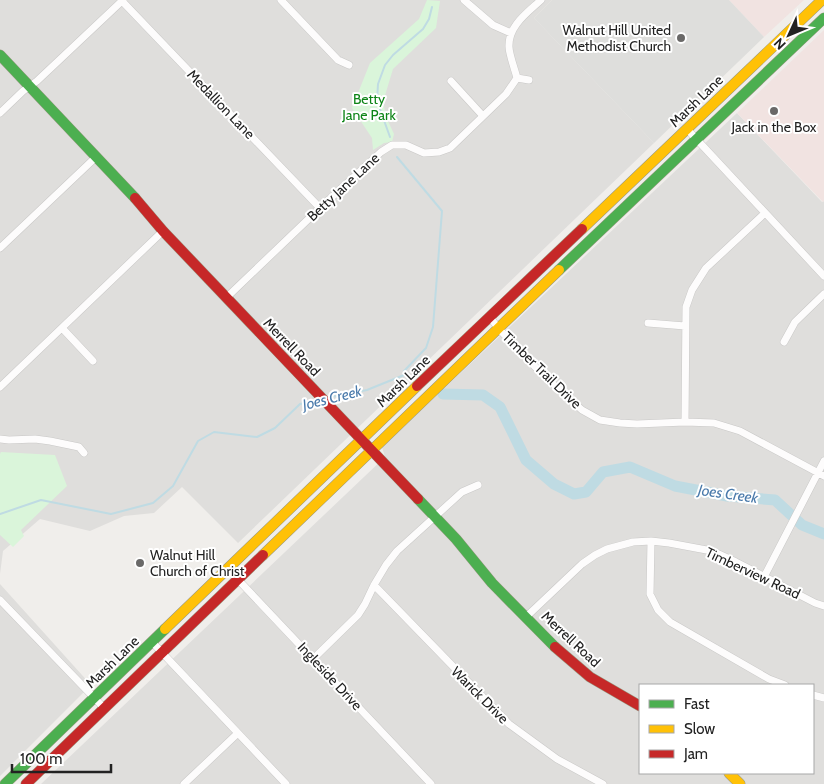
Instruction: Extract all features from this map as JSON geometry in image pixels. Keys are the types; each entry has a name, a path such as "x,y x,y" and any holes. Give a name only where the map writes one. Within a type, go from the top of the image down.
{"main road":[{"name":"Marsh Lane","path":"5,784 822,0"},
{"name":"Marsh Lane","path":"26,784 498,328 824,18"},
{"path":"772,48 782,58"},
{"name":"Merrell Road","path":"0,55 131,193 163,231 226,298 435,516 492,583 575,666 599,683 639,705"},
{"path":"592,220 601,230"},
{"path":"730,774 740,784"}],"street":[{"path":"0,112 43,75 122,0"},
{"name":"Medallion Lane","path":"122,0 320,208"},
{"path":"281,0 338,60 349,65"},
{"path":"464,0 493,25 511,33"},
{"path":"529,80 517,78 509,48 511,33 516,24 541,0"},
{"name":"Betty Jane Lane","path":"226,298 381,152 392,146 406,145 424,153 439,152 450,148 506,94 517,78"},
{"path":"451,81 483,116"},
{"path":"687,129 824,276"},
{"path":"0,248 96,157"},
{"path":"685,422 686,307 692,290 706,268 765,213"},
{"path":"0,386 163,231"},
{"path":"784,342 794,322 824,294"},
{"name":"Timber Trail Drive","path":"490,317 498,328 545,377 582,410 600,420 637,424 714,423 740,431 821,474"},
{"path":"648,323 685,326"},
{"path":"62,328 93,361"},
{"path":"0,439 50,441 79,447 84,453"},
{"path":"764,577 799,510 821,474 824,461"},
{"path":"313,659 358,615 386,565 397,551 462,492 478,485"},
{"name":"Timberview Road","path":"526,617 582,564 607,549 633,542 668,543 712,551 814,603 824,606"},
{"path":"651,542 650,594 658,610 670,622 769,679 782,684"},
{"name":"Ingleside Drive","path":"228,569 432,784"},
{"name":"Warick Drive","path":"374,585 509,724 557,759 603,784"},
{"path":"0,600 104,708"},
{"path":"152,642 286,784"},
{"path":"184,784 238,733"}],"shaded area":[{"path":"0,0 552,0 534,18 654,143 238,543 182,487 154,513 124,516 90,531 40,519 3,551 0,574"},
{"path":"552,0 729,0 764,37 654,143 534,18"},
{"path":"729,0 804,0 764,37"},
{"path":"824,30 824,201 823,202 737,113"},
{"path":"737,113 822,202 824,201 824,784 41,784 385,457 382,447"},
{"path":"0,584 91,685 0,776"}],"green space":[{"name":"Betty Jane Park","path":"427,0 440,1 436,28 393,69 383,102 387,119 394,134 392,142 384,143 373,150 372,138 352,108 370,63 419,19"},
{"path":"1,452 55,455 67,486 21,530 24,536 13,547 0,535"}],"waterway":[{"path":"390,137 377,101 378,84 385,65 393,55 423,29 429,19 432,7"},
{"path":"397,157 442,211 433,327 426,348 404,371 404,375"},
{"name":"Joes Creek","path":"326,398 367,390 404,375 413,378"},
{"name":"Joes Creek","path":"443,394 483,395 500,407 526,460 554,484 574,494 586,492 603,472 630,467 675,486 727,496 775,500 802,525 824,534"},
{"name":"Joes Creek","path":"0,514 41,500 111,514 153,503 173,486 198,441 214,432 257,437 275,428 300,404 317,400"}],"traffic: fast":[{"path":"559,270 824,18"},
{"path":"0,55 135,198"},
{"path":"418,499 456,539 492,583 555,647"},
{"path":"5,784 165,629"}],"traffic: slow":[{"path":"582,229 822,0"},
{"path":"263,555 559,270"},
{"path":"165,629 417,386"},
{"path":"730,774 740,784"}],"traffic: jam":[{"path":"135,198 163,231 418,499"},
{"path":"417,386 582,229"},
{"path":"26,784 263,555"},
{"path":"555,647 590,677 639,705"}],"place":[{"name":"Walnut Hill United Methodist Church","path":"681,38"},
{"name":"Jack in the Box","path":"774,111"},
{"name":"Walnut Hill Church of Christ","path":"140,563"}]}
